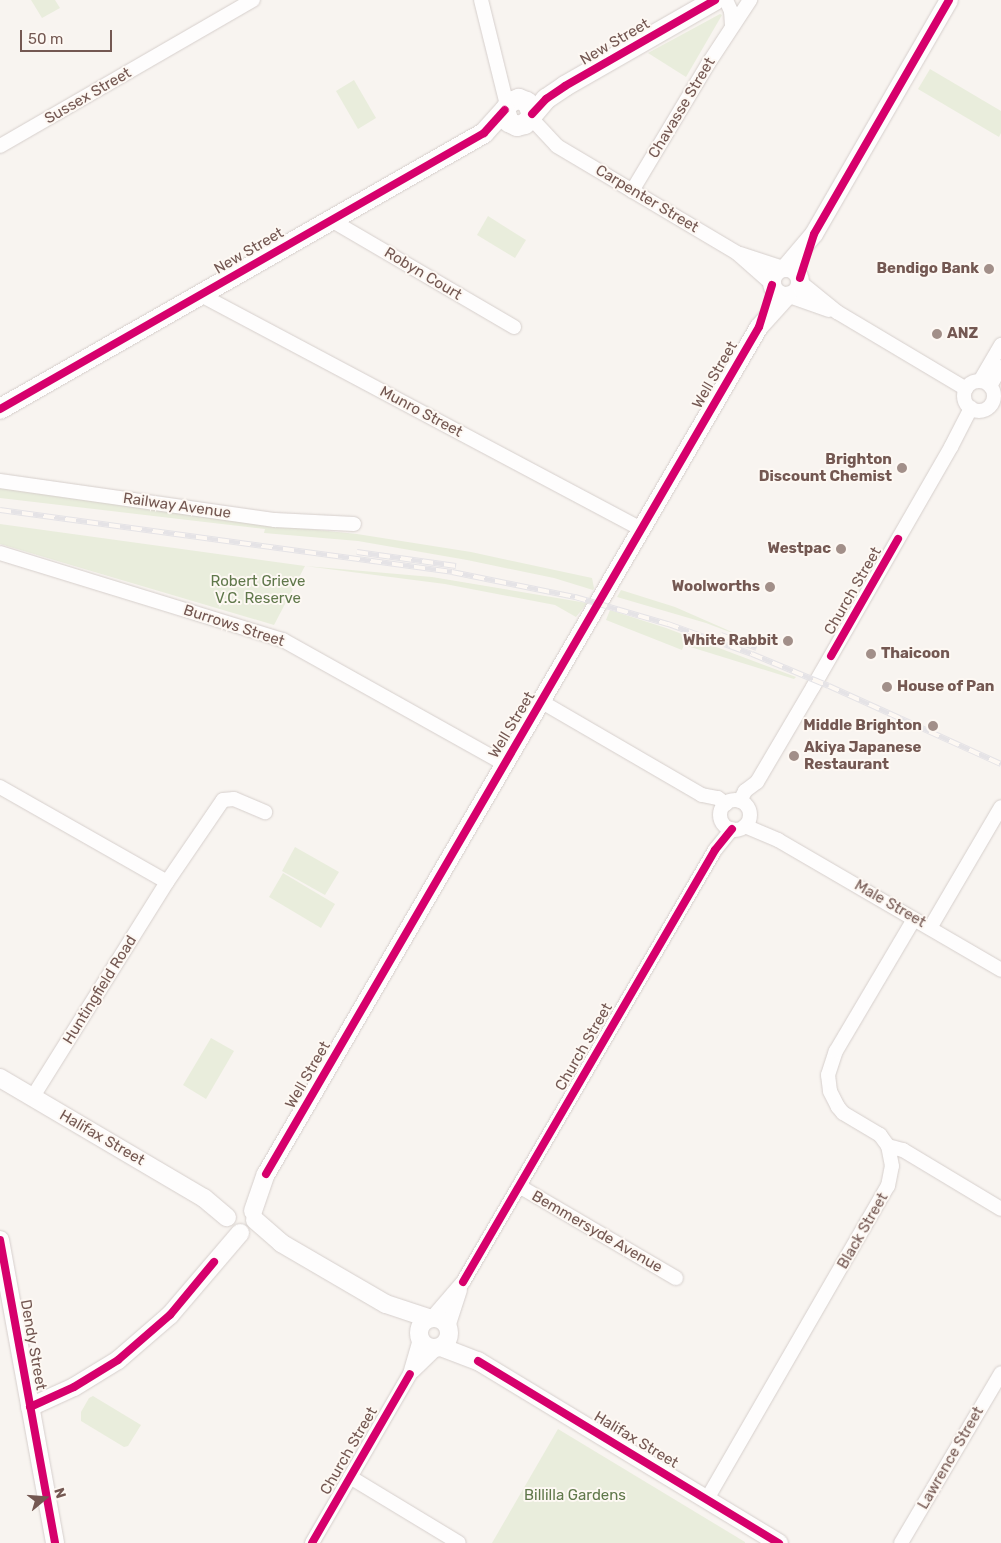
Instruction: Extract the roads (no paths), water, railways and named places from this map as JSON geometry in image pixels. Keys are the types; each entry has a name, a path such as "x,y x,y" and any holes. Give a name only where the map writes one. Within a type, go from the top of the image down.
{"main road":[{"name":"New Street","path":"0,409 519,112 546,99 565,86 715,0"}],"street":[{"name":"Sussex Street","path":"0,146 253,0"},
{"path":"481,0 500,74 519,112"},
{"path":"726,0 731,11 732,26"},
{"name":"Chavasse Street","path":"632,191 732,26 750,0"},
{"path":"792,274 776,271 771,284 779,295 788,296 797,291 792,274 949,0"},
{"name":"Carpenter Street","path":"519,112 557,146 737,253 792,274 837,312 966,389"},
{"name":"Robyn Court","path":"331,220 514,327"},
{"name":"Carpenter Street","path":"737,253 771,284"},
{"name":"Well Street","path":"759,327 771,284"},
{"name":"Munro Street","path":"200,295 642,529"},
{"name":"Carpenter Street","path":"788,296 837,312"},
{"name":"Well Street","path":"30,1407 74,1387 118,1360 170,1315 214,1262 241,1219 759,327 788,296"},
{"path":"985,384 1001,345"},
{"path":"985,384 1001,367"},
{"path":"972,383 985,384 993,394 996,406 980,411 971,408 965,402 966,389 972,383"},
{"name":"Church Street","path":"312,1543 410,1374 425,1327 463,1282 736,815 745,792 757,782 946,456 971,408"},
{"name":"Railway Avenue","path":"0,481 275,520 354,524"},
{"name":"Burrows Street","path":"0,553 283,640 505,764"},
{"name":"Male Street","path":"542,702 1001,970"},
{"path":"0,787 167,882"},
{"name":"Huntingfield Road","path":"32,1098 167,882 223,800 234,799 265,812"},
{"path":"930,928 1001,807"},
{"path":"914,919 836,1051 828,1075 830,1091 838,1107 850,1117 880,1135 888,1146 903,1150 1001,1209"},
{"name":"Halifax Street","path":"0,1078 425,1327"},
{"name":"Black Street","path":"707,1499 885,1194 892,1166 888,1146"},
{"name":"Bemmersyde Avenue","path":"519,1186 676,1278"},
{"name":"Dendy Street","path":"0,1240 55,1543"},
{"name":"Church Street","path":"410,1374 444,1339 463,1282"},
{"path":"441,1320 444,1339 427,1347 425,1327 441,1320"},
{"name":"Halifax Street","path":"444,1339 779,1543"},
{"name":"Lawrence Street","path":"901,1543 1001,1373"},
{"path":"350,1477 459,1543"}],"railway":[{"path":"0,510 452,572 575,597 668,624 752,654 829,686 1001,764"},
{"path":"357,552 456,566"},
{"path":"721,635 757,648"}],"place":[{"name":"Bendigo Bank","path":"989,269"},
{"name":"ANZ","path":"937,334"},
{"name":"Brighton Discount Chemist","path":"902,468"},
{"name":"Westpac","path":"841,549"},
{"name":"Woolworths","path":"770,587"},
{"name":"White Rabbit","path":"788,641"},
{"name":"Thaicoon","path":"871,654"},
{"name":"House of Pan","path":"887,687"},
{"name":"Middle Brighton","path":"933,726"},
{"name":"Akiya Japanese Restaurant","path":"794,756"}],"park label":[{"name":"Robert Grieve V.C. Reserve","path":"258,590"},
{"name":"Billilla Gardens","path":"575,1496"}]}
